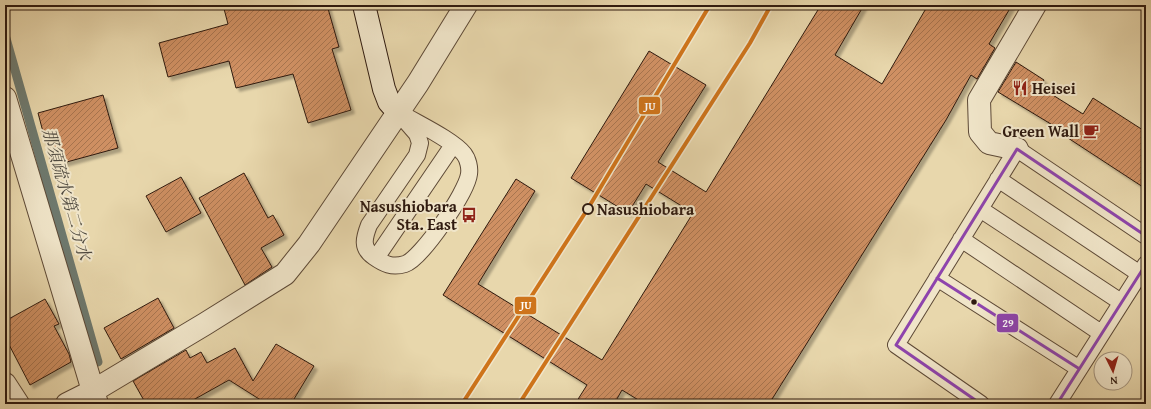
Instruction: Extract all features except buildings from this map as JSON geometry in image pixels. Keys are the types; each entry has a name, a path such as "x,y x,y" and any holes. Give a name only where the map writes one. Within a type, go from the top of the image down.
{"street":[{"path":"364,5 384,88 389,102 397,111"},
{"path":"67,404 95,398 285,274 309,244 397,111 418,83 466,5"},
{"path":"1017,149 989,143 980,132 979,100 1035,5"},
{"path":"5,98 95,398"},
{"path":"5,384 18,404"}],"lane":[{"path":"397,111 453,145 464,154 468,163 469,174 465,186 442,224 423,250 406,264 393,266 384,264 367,252 364,247 365,236 369,225 417,155 420,143 417,134 397,111"},
{"path":"376,258 453,145"},
{"path":"981,404 896,345 1017,149 1146,236"},
{"path":"998,179 1143,269 1078,368 1057,404"},
{"path":"980,209 1121,302"},
{"path":"961,239 1101,332"},
{"path":"937,278 1078,368"}],"waterway":[{"name":"那須疏水第二分水","path":"5,35 98,362"}],"transit line":[{"name":"JU","path":"462,404 587,210 710,5"},
{"name":"JU","path":"519,404 750,43 771,5"},
{"name":"29","path":"981,404 896,345 1017,149 1146,236"},
{"name":"29","path":"1057,404 1146,264"},
{"name":"29","path":"937,278 1078,368"}],"place":[{"name":"Heisei","path":"1020,88"},
{"name":"Green Wall","path":"1091,131"},
{"name":"Nasushiobara","path":"588,209"},
{"name":"Nasushiobara Sta. East","path":"469,215"}]}
